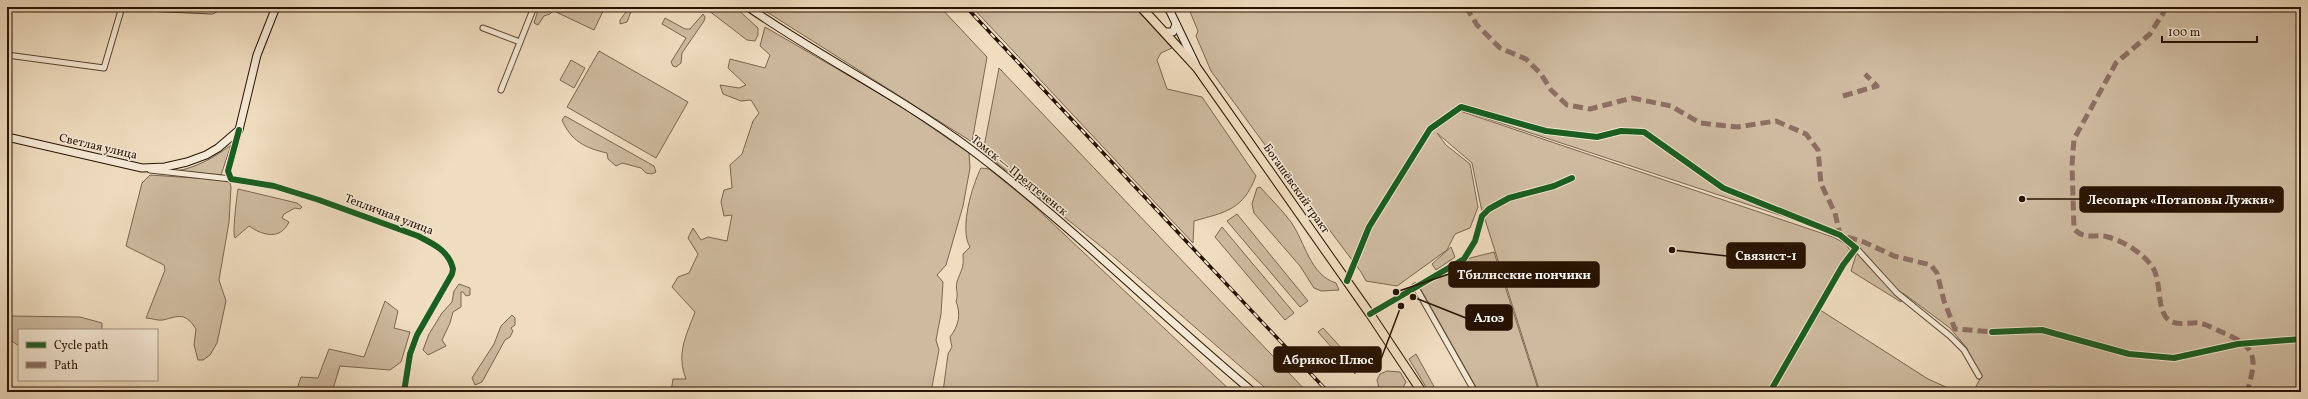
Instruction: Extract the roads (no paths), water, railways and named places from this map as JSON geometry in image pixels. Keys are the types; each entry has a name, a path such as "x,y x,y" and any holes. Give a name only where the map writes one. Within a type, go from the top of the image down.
{"main road":[{"path":"239,130 257,55 276,7"},
{"name":"Томск — Предтеченск","path":"748,7 934,124 969,148 1035,201 1190,339 1253,392"},
{"name":"Богашёвский тракт","path":"1141,7 1197,68 1370,314 1422,392"},
{"path":"1168,7 1197,68"},
{"path":"1165,32 1175,31 1176,24"},
{"name":"Светлая улица","path":"7,137 142,168 165,167 200,158 218,148 239,130"}],"street":[{"path":"7,55 104,68 122,8 212,11 219,7"},
{"path":"501,90 534,7"},
{"path":"483,28 520,42"},
{"path":"1347,281 1369,227 1430,128 1461,107 1546,131 1597,137 1621,131 1644,132 1723,188 1840,235 1856,248 1897,293 1950,336 1964,350 1979,376"},
{"path":"231,179 228,171 239,130"},
{"name":"Тепличная улица","path":"142,168 274,186 319,200 418,236 443,250 453,269 417,335 410,354 404,392"},
{"path":"1370,314 1415,286 1464,259 1476,241 1482,216 1489,209 1509,198 1554,186 1572,178"},
{"path":"1415,286 1475,392"}],"waterway":[{"path":"1871,7 1873,9 1905,7"}],"railway":[{"path":"966,7 1328,392"}],"place":[{"name":"Лесопарк «Потаповы Лужки»","path":"2022,199"},
{"name":"Связист-1","path":"1672,250"},
{"name":"Тбилисские пончики","path":"1396,292"},
{"name":"Алоэ","path":"1413,297"},
{"name":"Абрикос Плюс","path":"1401,306"}]}
